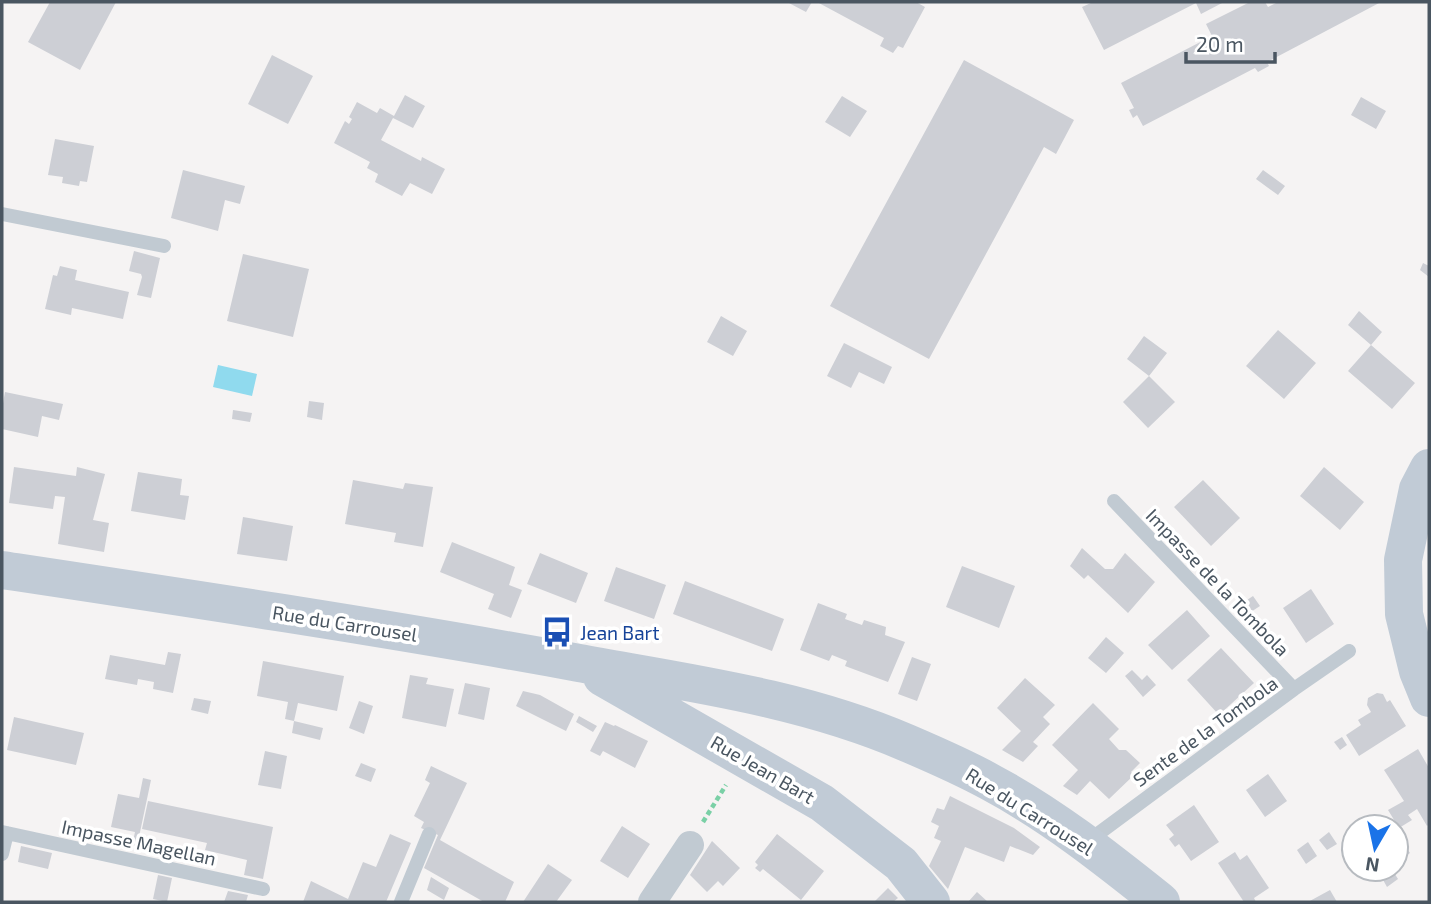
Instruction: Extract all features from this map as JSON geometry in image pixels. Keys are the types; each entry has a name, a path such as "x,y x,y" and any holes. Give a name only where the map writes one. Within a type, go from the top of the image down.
{"street":[{"path":"1429,468 1418,489 1403,560 1404,614 1418,671 1429,698"},
{"name":"Rue du Carrousel","path":"2,570 278,612 687,682 791,704 904,741 991,782 1085,843 1161,902"},
{"name":"Rue Jean Bart","path":"576,663 822,803 901,864 931,902"},
{"path":"682,723 677,708 678,698 687,682"},
{"path":"652,902 690,845"}],"lane":[{"path":"2,214 164,246"},
{"name":"Impasse de la Tombola","path":"1114,501 1294,689"},
{"name":"Sente de la Tombola","path":"1085,843 1349,651"},
{"name":"Impasse Magellan","path":"2,854 4,832 263,889"},
{"path":"401,902 429,834"}],"path":[{"path":"690,845 742,757"}],"water":[{"path":"218,365 257,374 252,396 213,387"}],"building":[{"path":"50,2 116,2 80,70 28,42"},
{"path":"787,2 812,2 806,12"},
{"path":"817,2 916,2 925,7 903,48 898,46 893,53 880,46 884,38"},
{"path":"1093,2 1224,2 1201,14 1196,3 1104,50 1082,7"},
{"path":"1250,2 1265,2 1268,7 1278,2 1381,2 1267,62 1269,66 1258,72 1255,68 1143,126 1137,115 1133,118 1129,110 1134,108 1121,83 1212,36 1206,24"},
{"path":"272,55 313,76 288,124 248,104"},
{"path":"964,60 1074,120 1056,154 1044,147 929,359 830,306"},
{"path":"405,95 425,106 413,128 393,118 381,140 421,161 422,157 445,169 432,194 410,183 402,196 375,182 378,174 367,168 370,162 334,143 345,121 349,124 352,119 349,117 357,102 377,113 380,108 394,116"},
{"path":"842,96 867,111 850,137 825,122"},
{"path":"1361,97 1386,111 1376,129 1351,115"},
{"path":"55,139 94,146 87,182 80,181 79,186 62,183 63,177 48,175"},
{"path":"183,170 245,186 240,204 225,200 218,231 171,218"},
{"path":"1263,170 1285,186 1278,195 1256,179"},
{"path":"134,251 160,258 151,298 137,295 141,274 129,271"},
{"path":"243,254 309,269 293,337 227,321"},
{"path":"1423,263 1429,266 1429,277 1420,270"},
{"path":"60,266 77,270 75,280 129,292 123,319 72,308 71,315 45,309 53,275 57,276"},
{"path":"1359,311 1382,332 1371,345 1348,325"},
{"path":"721,316 747,331 733,356 707,342"},
{"path":"1278,330 1316,363 1284,399 1246,366"},
{"path":"1144,336 1167,353 1149,376 1127,359"},
{"path":"844,343 892,367 884,384 859,372 851,388 827,376"},
{"path":"1371,345 1415,383 1392,409 1348,371"},
{"path":"1149,376 1175,402 1148,428 1123,402"},
{"path":"5,392 63,404 59,420 42,416 38,437 2,429"},
{"path":"309,401 324,403 322,420 307,417"},
{"path":"233,410 252,413 250,422 232,419"},
{"path":"14,467 76,476 77,467 105,474 93,520 109,523 104,552 58,544 65,497 55,496 53,509 9,503"},
{"path":"1324,467 1364,502 1340,530 1300,496"},
{"path":"138,472 182,479 180,495 189,496 185,520 131,511"},
{"path":"353,480 403,489 405,483 433,487 423,547 394,542 396,533 345,524"},
{"path":"1203,480 1240,518 1211,546 1174,507"},
{"path":"243,517 293,526 287,561 237,554"},
{"path":"452,542 515,567 509,585 522,590 511,618 488,609 494,594 440,572"},
{"path":"1082,548 1105,569 1113,569 1125,553 1155,582 1128,613 1088,575 1084,579 1070,566"},
{"path":"540,553 588,573 576,603 527,584"},
{"path":"962,566 1015,586 999,628 946,607"},
{"path":"616,567 666,585 654,619 604,601"},
{"path":"685,581 784,619 772,651 673,614"},
{"path":"1311,589 1334,624 1306,643 1283,608"},
{"path":"1253,596 1260,606 1240,619 1232,610"},
{"path":"818,603 847,614 845,619 862,625 864,620 886,627 885,635 905,642 888,682 845,666 847,661 832,655 829,661 800,650"},
{"path":"1187,610 1210,636 1172,670 1148,645"},
{"path":"1106,637 1124,653 1106,673 1088,658"},
{"path":"1221,648 1254,683 1219,715 1187,680"},
{"path":"168,652 181,654 173,693 153,689 154,682 138,679 137,685 105,679 110,655 165,665"},
{"path":"912,657 931,664 917,701 898,694"},
{"path":"263,661 344,676 337,711 298,703 294,721 285,719 288,702 257,696"},
{"path":"1132,670 1142,680 1147,675 1156,685 1143,697 1125,676"},
{"path":"410,675 428,678 426,684 454,689 446,727 402,718"},
{"path":"1025,678 1055,705 1043,717 1050,724 1033,742 1038,746 1023,762 1002,750 1021,731 997,708"},
{"path":"465,683 490,688 484,720 458,714"},
{"path":"523,691 540,695 574,714 566,731 516,706"},
{"path":"1377,693 1383,694 1387,702 1390,700 1406,726 1359,756 1346,735 1361,725 1358,720 1371,712 1367,705 1368,698"},
{"path":"194,698 211,701 208,714 191,710"},
{"path":"359,701 373,706 364,734 349,728"},
{"path":"1093,703 1119,729 1109,739 1119,750 1126,750 1140,763 1131,772 1134,775 1109,799 1090,781 1077,795 1063,786 1078,770 1052,745"},
{"path":"579,716 597,726 593,732 576,722"},
{"path":"14,717 84,733 76,765 7,750"},
{"path":"294,721 323,728 320,740 292,733"},
{"path":"605,722 648,741 635,768 603,751 600,756 590,751"},
{"path":"1342,737 1347,745 1340,750 1334,742"},
{"path":"1418,749 1429,768 1427,826 1417,809 1410,814 1390,813 1388,810 1404,801 1384,770"},
{"path":"265,751 287,756 281,789 258,785"},
{"path":"361,763 376,769 371,782 355,776"},
{"path":"431,766 467,783 440,840 514,882 505,902 484,902 424,868 438,835 421,828 424,822 414,816 430,783 425,780"},
{"path":"1268,774 1287,801 1265,817 1246,790"},
{"path":"143,778 151,780 136,851 131,850 135,832 111,827 118,794 139,798"},
{"path":"950,796 1014,828 1040,847 1033,855 1010,846 1004,862 965,847 948,889 929,866 941,841 934,838 939,826 931,822 937,808 944,810"},
{"path":"148,801 273,827 263,879 244,875 247,860 205,850 207,843 142,829"},
{"path":"1194,805 1219,842 1191,861 1179,844 1175,847 1169,839 1174,835 1166,825"},
{"path":"622,826 650,844 628,878 600,861"},
{"path":"1329,832 1337,844 1327,850 1319,840"},
{"path":"390,834 411,843 386,902 303,902 311,881 348,899 363,862 376,867"},
{"path":"777,834 824,871 801,900 763,869 760,872 755,868 758,865 755,862"},
{"path":"712,841 740,868 723,886 718,881 707,892 690,875"},
{"path":"1308,842 1317,856 1306,864 1297,850"},
{"path":"21,846 52,853 48,869 18,862"},
{"path":"1235,852 1240,860 1247,855 1269,888 1254,898 1256,902 1244,902 1218,863"},
{"path":"548,864 572,880 556,902 523,902"},
{"path":"158,875 172,878 167,902 153,899"},
{"path":"431,877 449,888 444,900 427,890"},
{"path":"888,888 898,898 893,902 874,902"},
{"path":"1330,890 1337,902 1308,902"},
{"path":"228,891 248,895 246,902 224,902"},
{"path":"977,892 988,902 968,902"}],"place":[{"name":"Jean Bart","path":"557,632"}]}
